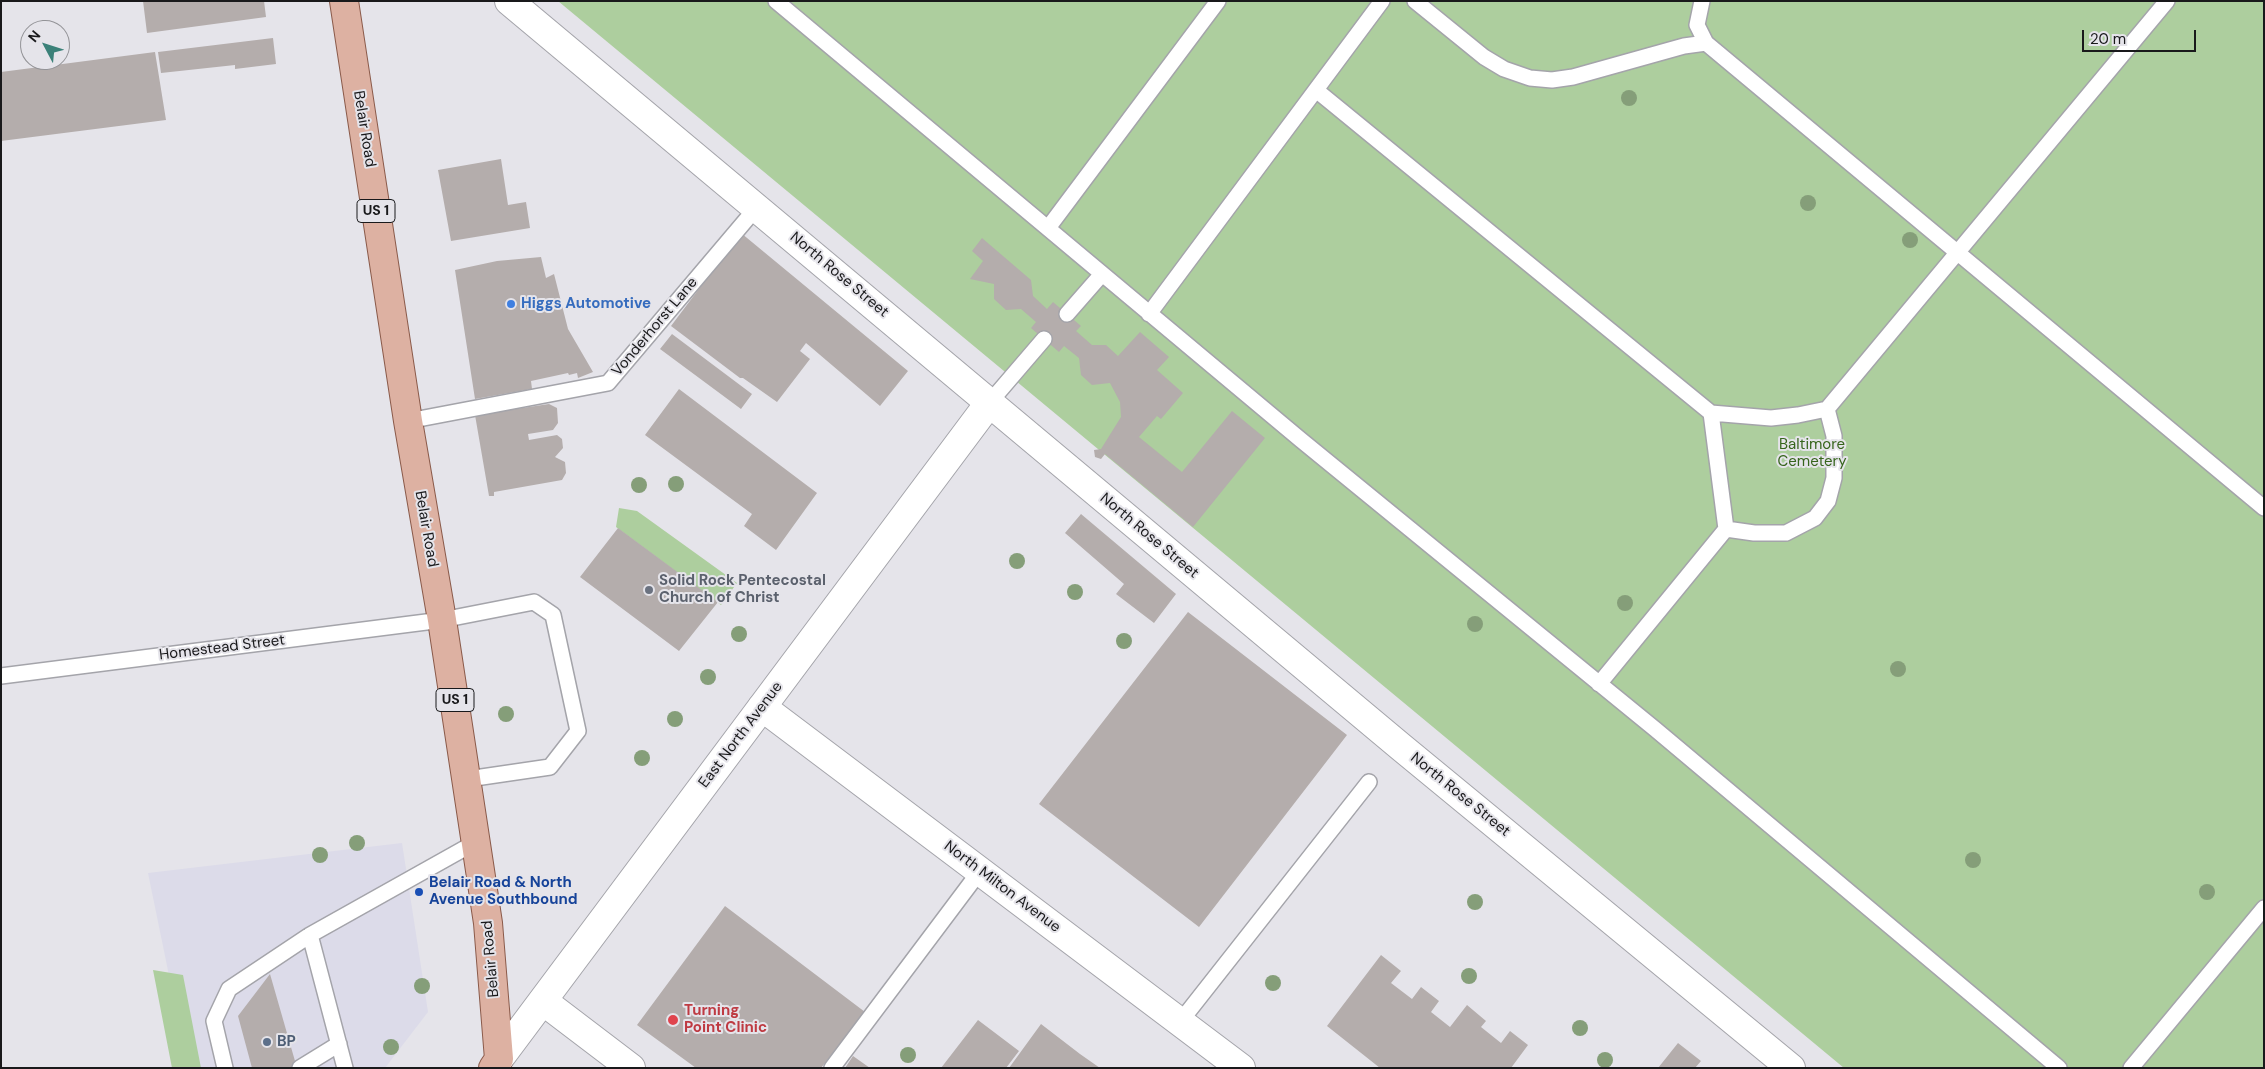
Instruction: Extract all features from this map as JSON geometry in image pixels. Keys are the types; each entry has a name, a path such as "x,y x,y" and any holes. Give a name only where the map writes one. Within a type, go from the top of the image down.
{"main road":[{"name":"Belair Road","path":"344,1 408,421 468,779 488,923 496,1063"}],"street":[{"name":"North Rose Street","path":"509,1 1401,747 1791,1068"},
{"name":"East North Avenue","path":"496,1063 990,402"},
{"name":"North Milton Avenue","path":"762,707 1241,1068"},
{"path":"543,1001 630,1068"}],"lane":[{"path":"776,1 1148,314 1599,684 2059,1068"},
{"path":"1048,228 1218,1"},
{"path":"1148,314 1382,1"},
{"path":"1415,1 1484,57 1504,69 1530,78 1552,80 1573,77 1684,46 1706,43"},
{"path":"1702,1 1697,25 1706,43 2264,508"},
{"path":"1316,90 1711,413 1771,418 1798,416 1827,409 2167,1"},
{"name":"Vonderhorst Lane","path":"408,421 608,383 757,207"},
{"path":"1067,314 1102,274"},
{"path":"990,402 1044,339"},
{"path":"1726,529 1786,533 1815,518 1828,501 1834,478 1834,436 1827,409"},
{"path":"1599,684 1726,529 1711,413"},
{"name":"Homestead Street","path":"1,676 442,620 534,602 553,615 578,731 550,767 468,779"},
{"path":"1180,1022 1369,782"},
{"path":"225,1068 214,1020 229,989 310,935 476,842"},
{"path":"832,1068 980,871"},
{"path":"2131,1068 2264,908"},
{"path":"310,935 345,1068"},
{"path":"300,1068 339,1044"}],"shaded area":[{"path":"402,843 428,1012 385,1068 188,1068 148,873"}],"green space":[{"name":"Baltimore Cemetery","path":"558,1 2264,1 2264,1068 1844,1068"},
{"path":"619,508 637,511 737,583 721,605 616,527"},
{"path":"153,970 183,975 201,1068 172,1068"}],"building":[{"path":"143,1 264,1 266,17 147,33"},
{"path":"273,38 276,64 235,69 235,65 161,73 158,52"},
{"path":"155,52 166,120 1,141 1,72 20,70 70,70 70,63"},
{"path":"501,159 508,205 526,202 530,228 451,241 438,170"},
{"path":"741,233 908,371 880,406 806,343 800,351 810,359 777,402 743,378 740,378 671,326"},
{"path":"982,238 1031,280 1033,296 1047,309 1053,302 1081,326 1076,331 1092,345 1106,345 1118,356 1140,332 1169,357 1157,370 1183,393 1161,419 1157,416 1139,437 1182,472 1232,411 1265,438 1193,527 1105,454 1101,459 1095,457 1094,450 1101,449 1121,417 1120,402 1110,383 1092,385 1081,375 1079,358 1064,346 1059,352 1031,328 1036,322 1021,309 1006,310 994,299 994,284 970,279 983,261 972,251"},
{"name":"Higgs Automotive","path":"541,257 546,278 554,274 568,329 593,372 578,378 577,373 569,375 568,373 531,381 532,389 475,399 455,270 497,261"},
{"path":"672,334 752,394 741,409 660,349"},
{"path":"679,389 817,493 776,550 744,526 752,514 645,435"},
{"path":"549,404 557,408 558,423 553,430 528,434 529,440 557,435 562,439 563,448 555,457 565,462 566,473 562,480 494,492 494,496 489,496 475,415"},
{"path":"1081,514 1176,594 1154,623 1116,594 1124,584 1065,533"},
{"name":"Solid Rock Pentecostal Church of Christ","path":"618,528 718,602 679,651 580,577"},
{"path":"1188,612 1347,735 1199,927 1039,804"},
{"path":"725,906 865,1012 821,1068 696,1068 637,1025"},
{"path":"1381,955 1401,971 1391,983 1412,999 1421,987 1439,1001 1431,1012 1450,1027 1467,1005 1486,1021 1481,1027 1501,1043 1510,1031 1528,1045 1511,1068 1380,1068 1327,1026"},
{"name":"BP","path":"270,974 297,1068 252,1068 238,1016"},
{"path":"978,1020 1019,1051 1006,1068 941,1068"},
{"path":"1041,1024 1080,1054 1100,1068 1009,1068"},
{"path":"1678,1043 1701,1061 1695,1068 1658,1068"},
{"path":"853,1056 870,1068 845,1068"}],"place":[{"name":"Higgs Automotive","path":"511,304"},
{"name":"Solid Rock Pentecostal Church of Christ","path":"649,590"},
{"name":"Belair Road & North Avenue Southbound","path":"419,892"},
{"name":"Turning Point Clinic","path":"673,1020"},
{"name":"BP","path":"267,1042"}]}
